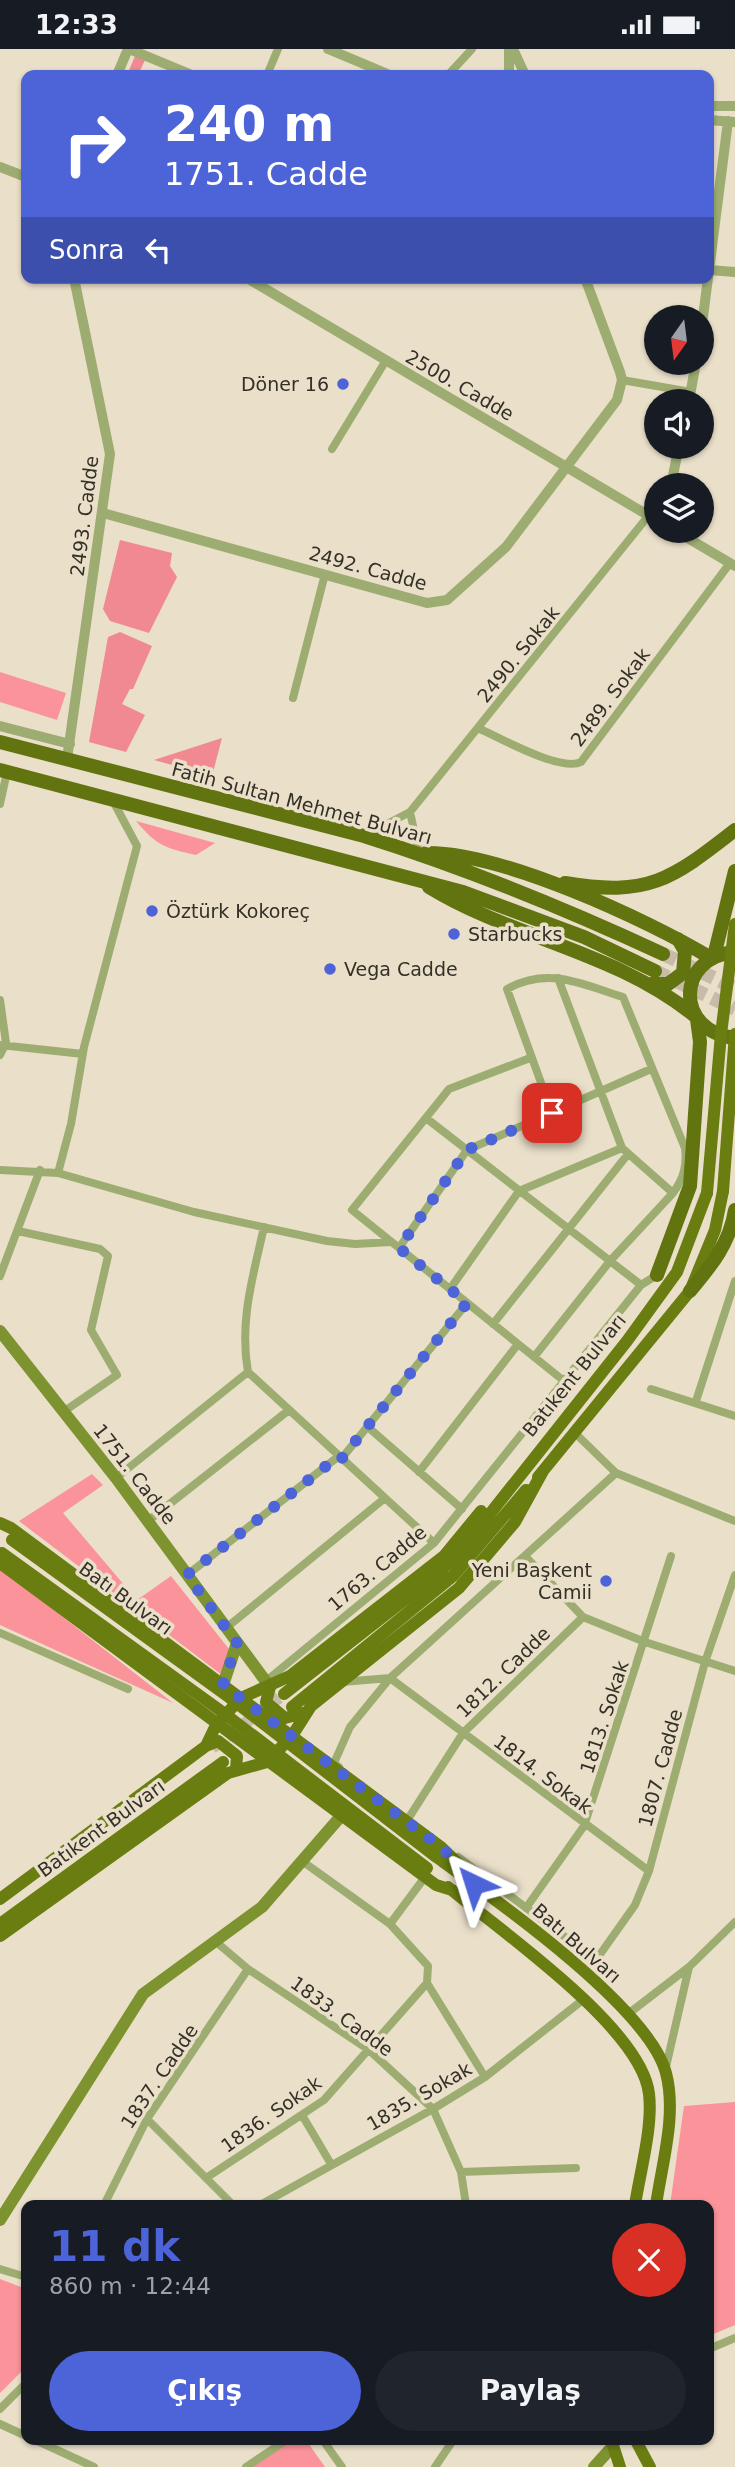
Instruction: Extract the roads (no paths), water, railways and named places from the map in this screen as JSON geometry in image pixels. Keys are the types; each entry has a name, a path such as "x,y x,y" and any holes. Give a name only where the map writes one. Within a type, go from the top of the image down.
{"highway":[{"name":"Fatih Sultan Mehmet Bulvarı","path":"0,742 364,836 419,853 591,920 663,954"},
{"path":"4,771 413,877 509,907 668,984 683,973 685,951 675,936"},
{"path":"541,879 615,889 642,887 663,880 696,861 735,830"},
{"path":"419,853 449,852 541,879 675,936 713,957 735,952"},
{"path":"657,1275 690,1186 700,1042 689,991 693,977 713,957 735,871"},
{"path":"723,914 735,923"},
{"path":"653,977 714,1033 735,1036"},
{"path":"690,1291 718,1258 733,1225 735,1210"}],"main road":[{"name":"Batıkent Bulvarı","path":"284,1694 440,1572 627,1341 677,1272 690,1244 707,1193 726,987 735,923"},
{"name":"Batıkent Bulvarı","path":"292,1707 453,1576 575,1433 690,1291 715,1230 723,1191 735,1036"},
{"path":"657,1275 690,1244"},
{"name":"1751. Cadde","path":"0,1331 116,1478 268,1684"},
{"path":"0,1936 236,1770 267,1762 292,1736 307,1712 459,1588 515,1522 543,1471"},
{"path":"209,1747 216,1725 241,1698 290,1676 444,1556 493,1496 510,1486"},
{"path":"0,1523 11,1528 441,1847 473,1878 474,1884"},
{"name":"Batı Bulvarı","path":"0,1531 230,1698 561,1951 628,2014 666,2071"},
{"path":"1,1556 216,1725 341,1816 426,1873"},
{"name":"Batı Bulvarı","path":"1,1556 220,1711 426,1873 452,1890 584,1999 636,2057 649,2093 636,2200"},
{"path":"223,1685 237,1643"},
{"path":"268,1684 266,1702 285,1718 307,1712"},
{"path":"0,1899 218,1741 237,1756 236,1770"},
{"name":"Batıkent Bulvarı","path":"0,1904 209,1747"},
{"name":"Batıkent Bulvarı","path":"0,1924 223,1762"},
{"path":"0,2220 142,1994 262,1907 341,1816"},
{"path":"657,2200 669,2121 666,2071"},
{"path":"594,2467 610,2445"},
{"path":"613,2445 620,2467"},
{"path":"638,2445 650,2467"}],"street":[{"path":"119,70 128,49 180,70"},
{"path":"269,70 278,49"},
{"path":"328,49 378,70"},
{"path":"453,70 472,49"},
{"path":"509,70 511,49"},
{"path":"511,49 522,70"},
{"path":"714,106 735,106"},
{"path":"714,242 731,122"},
{"path":"0,167 21,175"},
{"path":"714,270 735,272"},
{"name":"2493. Cadde","path":"68,759 103,513 109,443 75,284"},
{"name":"2500. Cadde","path":"257,284 644,513"},
{"path":"587,284 622,380 658,389"},
{"path":"705,305 708,284"},
{"path":"332,449 385,362"},
{"name":"2492. Cadde","path":"103,513 427,603 447,600 506,547 613,408 622,380"},
{"name":"2490. Sokak","path":"364,836 410,812 644,528"},
{"path":"697,543 733,564"},
{"name":"2489. Sokak","path":"480,729 562,763 581,762 733,564"},
{"path":"293,698 325,574"},
{"path":"0,726 70,744"},
{"path":"0,804 4,771"},
{"path":"58,1173 83,1054 137,846 112,799"},
{"path":"410,812 419,853"},
{"path":"534,1357 610,1261 673,1193 687,1164 685,1148 623,997 558,978 536,976 507,989 552,1113"},
{"path":"558,978 600,1093 625,1151 673,1193"},
{"path":"0,1000 3,1044 0,1055"},
{"path":"3,1044 83,1054"},
{"path":"530,1058 449,1090 352,1210 564,1381"},
{"path":"395,1245 467,1150 651,1069"},
{"path":"426,1118 641,1285"},
{"path":"450,1289 519,1191 625,1151"},
{"path":"493,1324 569,1229 625,1151"},
{"path":"0,1170 58,1173 194,1212 327,1241 395,1245"},
{"path":"0,1276 40,1170"},
{"path":"264,1227 244,1316 243,1346 248,1372 434,1543"},
{"path":"18,1231 100,1249 108,1259 91,1330 117,1375 63,1412"},
{"name":"1763. Cadde","path":"268,1684 434,1543 641,1285 657,1275"},
{"path":"696,1401 735,1281"},
{"path":"187,1575 340,1457 369,1428 467,1303"},
{"path":"419,1472 518,1344"},
{"path":"116,1478 248,1372"},
{"path":"651,1389 696,1401 735,1416"},
{"path":"148,1521 289,1410"},
{"path":"369,1428 462,1509"},
{"path":"575,1433 616,1473 735,1521"},
{"path":"526,1908 334,1763 350,1727 390,1678 616,1473"},
{"path":"226,1628 385,1498"},
{"path":"525,1556 583,1618 645,1643 735,1671"},
{"name":"1813. Sokak","path":"526,1908 584,1825 671,1556"},
{"name":"1807. Cadde","path":"526,1908 596,1960 635,1905 649,1871 705,1662 735,1575"},
{"name":"1812. Cadde","path":"408,1819 463,1733 583,1618"},
{"path":"0,1633 128,1689"},
{"path":"342,1682 390,1678"},
{"name":"1814. Sokak","path":"390,1678 649,1871"},
{"path":"302,1861 390,1924 426,1873"},
{"path":"628,2014 689,1967 735,1921"},
{"name":"1836. Sokak","path":"206,2178 324,2100 426,1983 430,1973 428,1966 390,1924"},
{"name":"1833. Cadde","path":"215,1941 248,1969 369,2050 433,2109 461,2172 465,2200"},
{"path":"666,2071 689,1967"},
{"name":"1837. Cadde","path":"106,2200 147,2119 248,1969"},
{"path":"426,1983 485,2077"},
{"name":"1835. Sokak","path":"269,2200 433,2109 485,2077 584,1999"},
{"path":"302,2115 331,2164"},
{"path":"147,2119 228,2200"},
{"path":"461,2172 576,2168"},
{"path":"0,2269 21,2275"},
{"path":"714,2347 735,2338"},
{"path":"0,2409 21,2388"},
{"path":"0,2424 21,2434"},
{"path":"46,2445 94,2467"},
{"path":"246,2467 279,2445"},
{"path":"326,2445 342,2467"},
{"path":"435,2467 450,2445"}],"tunnel":[{"path":"663,954 735,988"},
{"path":"655,971 735,1009"},
{"path":"212,1748 284,1694"}],"place":[{"name":"Döner 16","path":"343,384"},
{"name":"Öztürk Kokoreç","path":"152,911"},
{"name":"Starbucks","path":"454,934"},
{"name":"Vega Cadde","path":"330,969"},
{"name":"Yeni Başkent Camii","path":"606,1581"}]}
